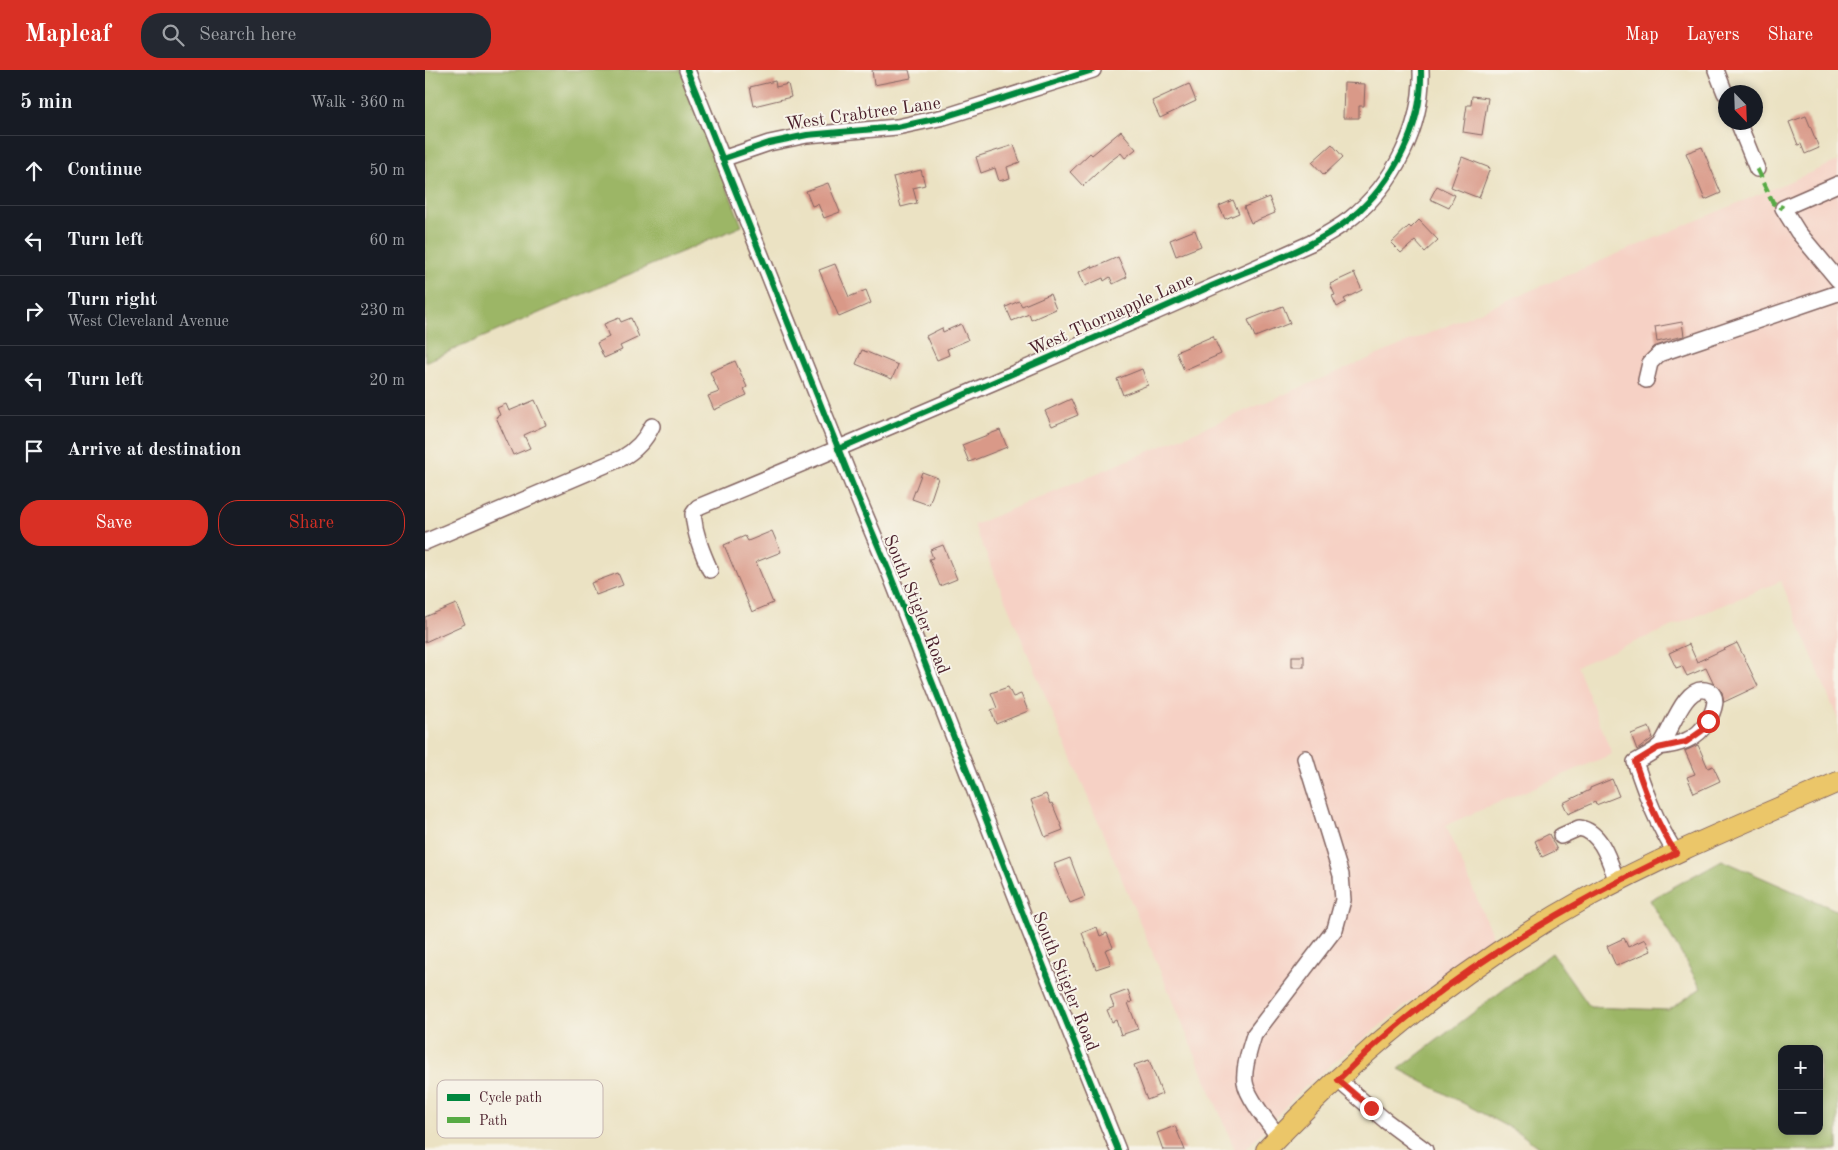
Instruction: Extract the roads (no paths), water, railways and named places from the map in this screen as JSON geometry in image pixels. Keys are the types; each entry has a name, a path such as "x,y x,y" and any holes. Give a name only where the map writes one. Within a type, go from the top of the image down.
{"main road":[{"path":"1272,1143 1362,1055 1419,1008 1488,958 1551,918 1617,882 1676,853 1838,782"}],"street":[{"name":"South Stigler Road","path":"687,70 838,449 890,574 1030,932 1118,1150"},
{"name":"West Crabtree Lane","path":"722,159 756,146 807,135 897,127 944,117 1093,70"},
{"name":"West Thornapple Lane","path":"709,570 697,542 694,525 693,514 698,507 838,449 1311,243 1350,219 1371,199 1381,186 1398,161 1413,130 1420,100 1421,70"},
{"path":"1716,70 1722,85"},
{"path":"1741,130 1757,169"},
{"path":"1838,184 1783,208 1797,232 1838,280"},
{"path":"1646,380 1652,359 1659,354 1838,293"},
{"path":"425,542 622,458 643,442 652,426"},
{"path":"1658,748 1635,762 1659,825 1676,853"},
{"path":"1272,1143 1245,1082 1247,1056 1254,1035 1335,929 1343,900 1341,875 1305,758"},
{"path":"1561,836 1579,828 1590,832 1603,848 1617,882"},
{"path":"1338,1080 1386,1121 1425,1150"}]}
